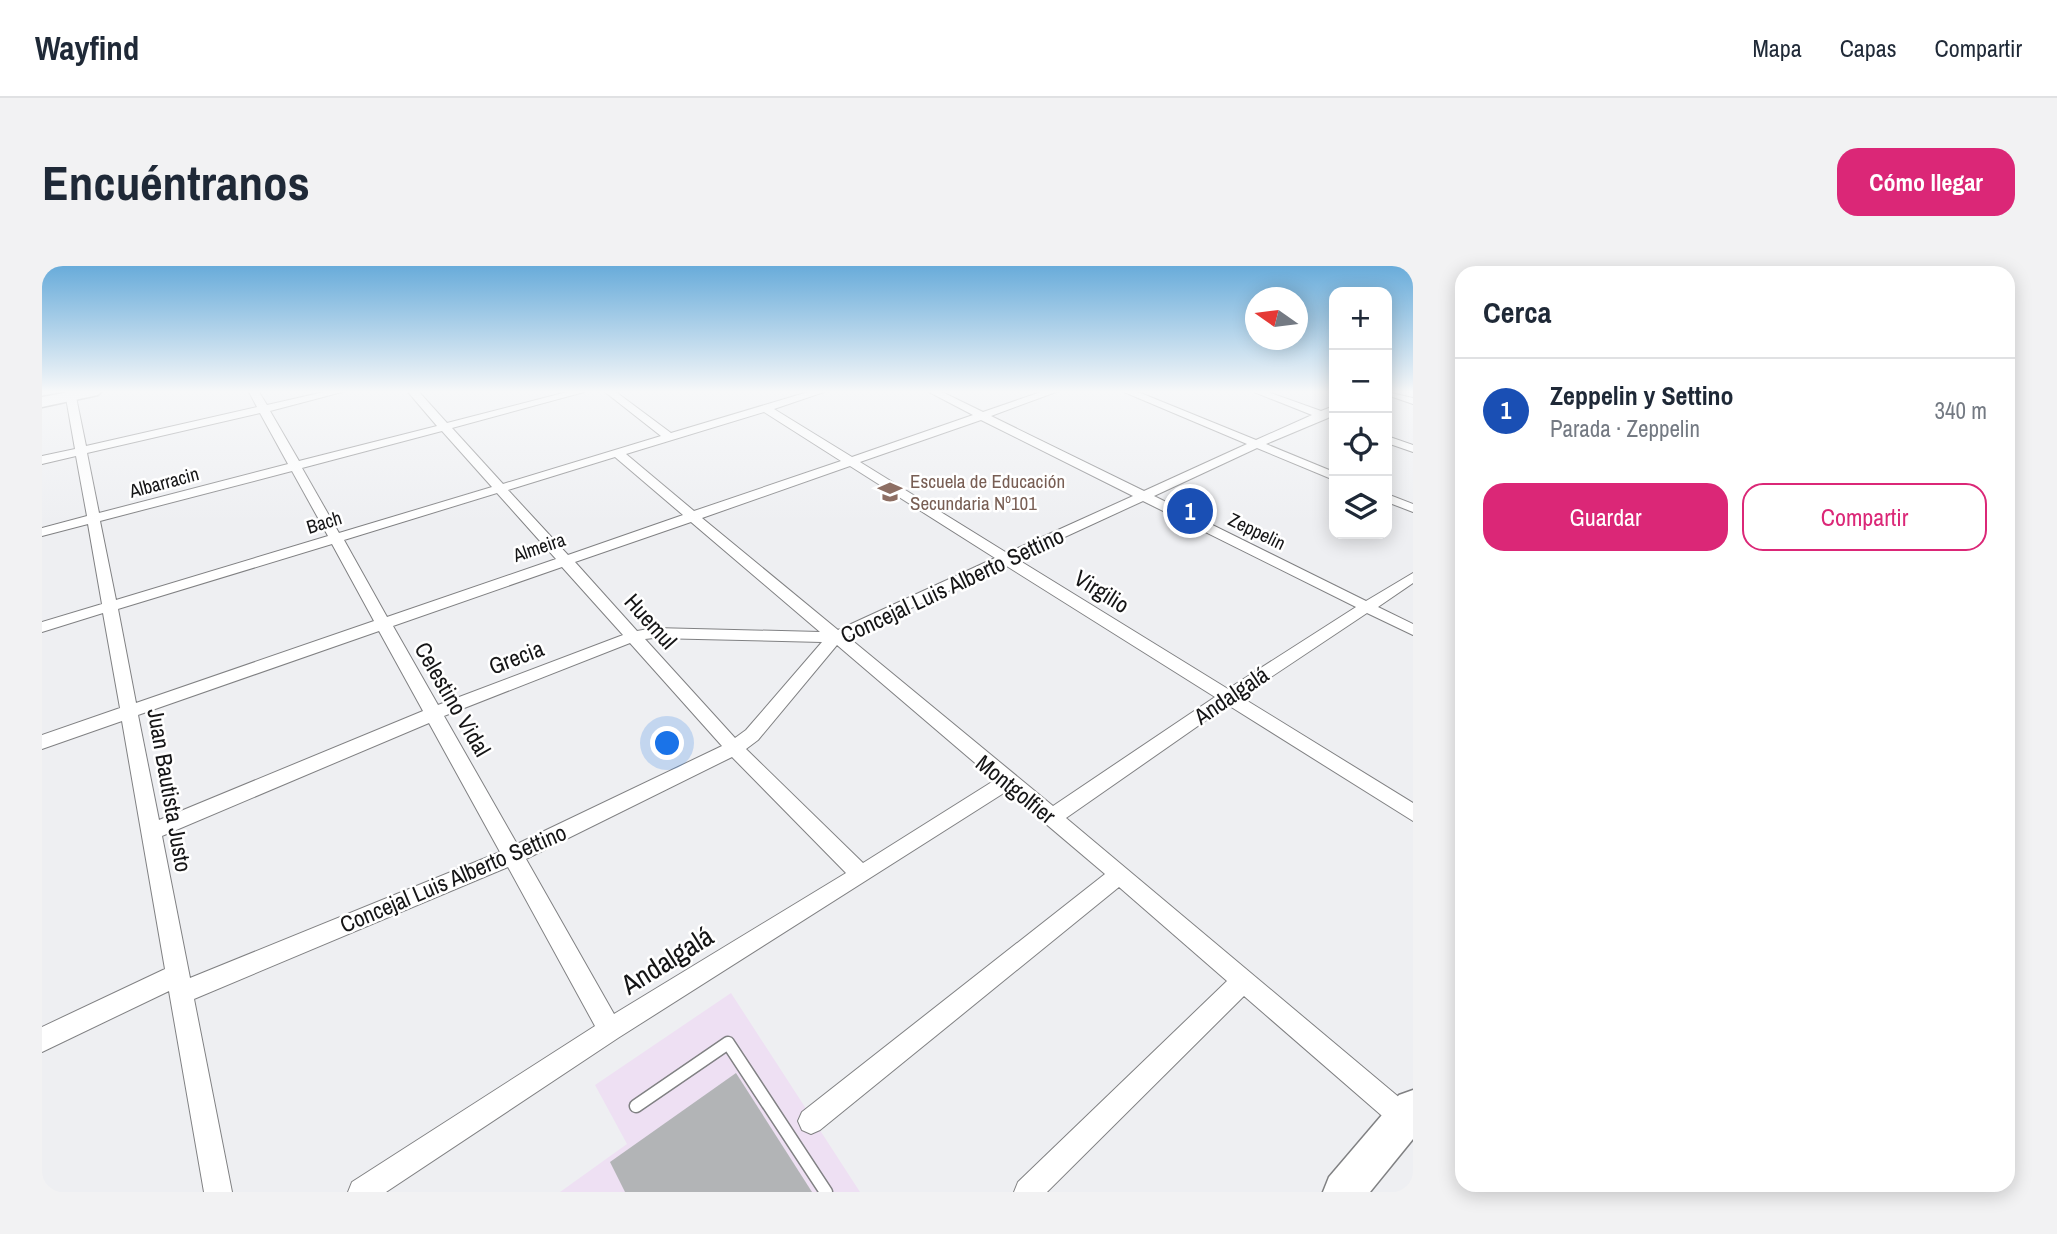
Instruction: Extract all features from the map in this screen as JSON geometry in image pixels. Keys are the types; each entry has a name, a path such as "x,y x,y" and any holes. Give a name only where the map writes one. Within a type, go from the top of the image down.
{"street":[{"name":"Juan Bautista Justo","path":"79,435 218,1192"},
{"path":"42,460 151,435"},
{"name":"Celestino Vidal","path":"277,435 515,855 610,1030"},
{"name":"Albarracin","path":"42,532 411,435"},
{"name":"Huemul","path":"454,435 734,748 861,876"},
{"name":"Bach","path":"42,627 675,435"},
{"name":"Virgilio","path":"809,435 1413,813"},
{"name":"Almeira","path":"42,742 564,558 928,435"},
{"name":"Zeppelin","path":"1021,435 1413,630"},
{"path":"1233,435 1329,474"},
{"name":"Concejal Luis Alberto Settino","path":"42,1041 180,984 515,855 734,748 752,735 835,637 1254,444 1279,435"},
{"path":"1392,441 1413,449"},
{"name":"Montgolfier","path":"617,453 1006,782 1052,817 1243,981 1410,1118"},
{"path":"1392,500 1413,508"},
{"name":"Andalgalá","path":"1052,817 1228,697 1413,577"},
{"name":"Grecia","path":"150,832 433,714 634,636 654,633 835,637"},
{"name":"Andalgalá","path":"362,1192 610,1030 861,876 1006,782"},
{"path":"811,1121 1118,876"},
{"path":"1028,1192 1243,981"},
{"path":"1344,1192 1410,1118"}],"lane":[{"path":"636,1106 728,1044 825,1192"}],"shaded area":[{"path":"731,993 860,1192 560,1192 627,1144 595,1085"}],"building":[{"path":"736,1073 812,1192 625,1192 610,1162"}],"place":[{"name":"Escuela de Educación Secundaria Nº101","path":"890,492"},
{"name":"Zeppelin y Settino","path":"1190,511"}]}
